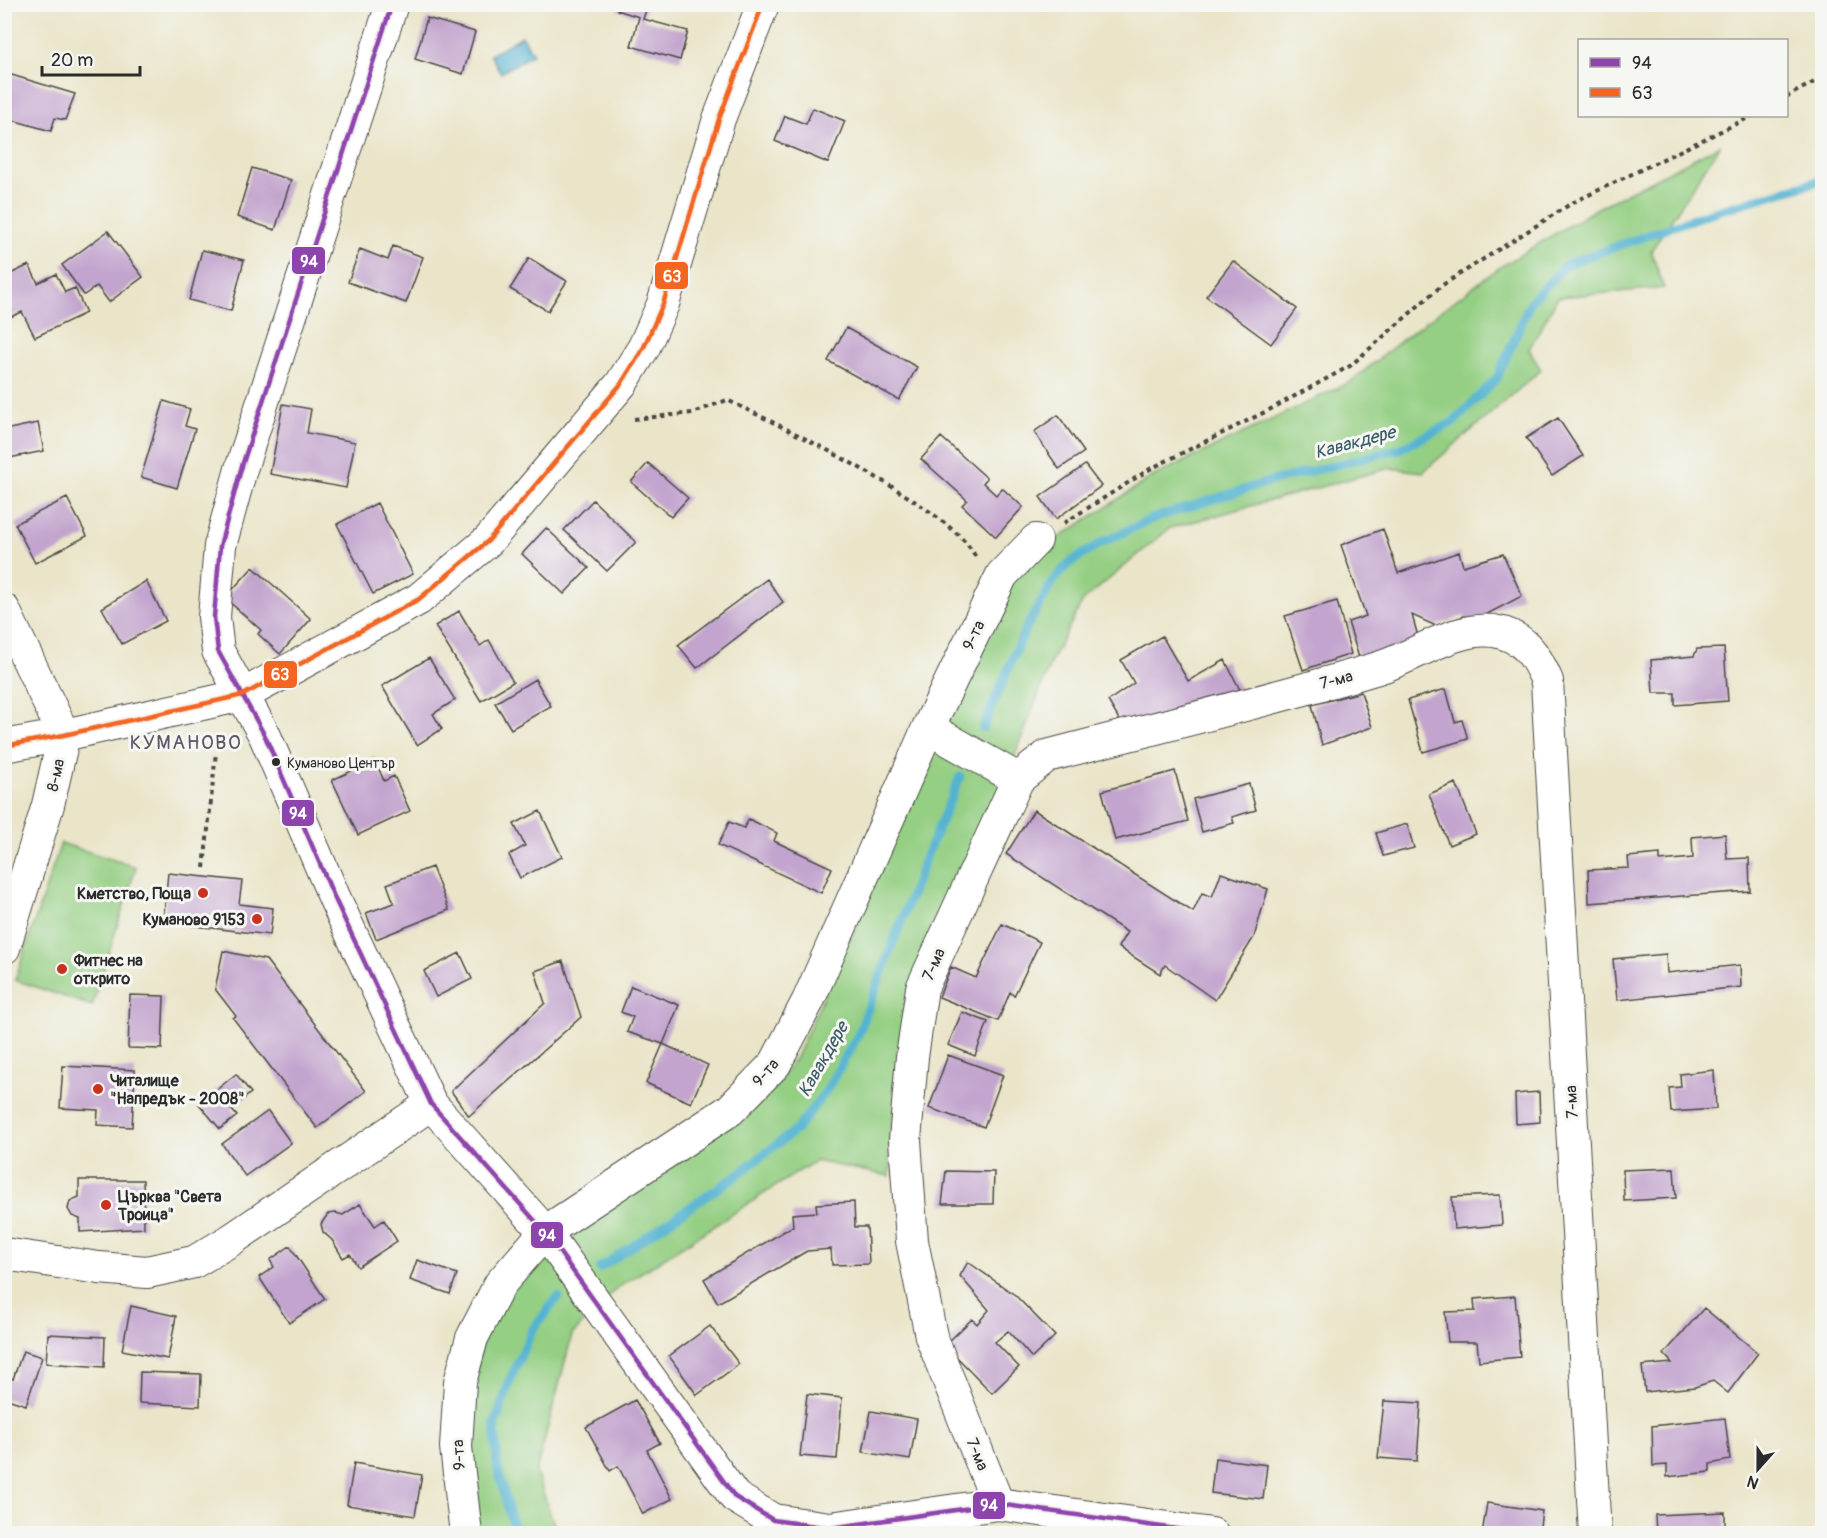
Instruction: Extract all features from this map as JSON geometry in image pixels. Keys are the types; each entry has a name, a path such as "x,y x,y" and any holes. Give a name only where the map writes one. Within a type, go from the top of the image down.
{"street":[{"path":"392,4 241,469 220,546 214,617 218,651 265,736 335,899 431,1104 545,1232 735,1497 773,1527 830,1528 998,1504 1212,1533"},
{"path":"4,746 243,695 419,599 488,541 621,384 645,347 663,304 719,118 764,4"},
{"name":"9-та","path":"466,1533 456,1447 460,1382 472,1338 500,1284 545,1232 730,1110 775,1064 808,1001 928,728 1002,575 1036,540"},
{"name":"8-ма","path":"4,610 64,735 48,805 4,948"},
{"name":"7-ма","path":"998,1504 931,1336 912,1241 905,1140 912,1058 922,988 1018,779 1047,756 1380,668 1470,631 1494,631 1519,638 1538,659 1547,681 1594,1533"},
{"path":"928,728 1018,779"},
{"path":"4,1254 99,1268 147,1272 194,1262 231,1240 431,1104"}],"path":[{"path":"1788,96 1822,78"},
{"path":"1036,540 1150,469 1269,410 1350,366 1441,286 1572,203 1750,117"},
{"path":"594,417 642,419 683,414 727,400 891,486 943,521 974,554 978,562"},
{"path":"204,868 216,752"}],"green space":[{"path":"1720,145 1651,251 1664,288 1558,297 1529,349 1541,370 1423,472 1390,468 1170,528 1083,601 1052,659 1015,756 960,878 892,1120 890,1176 815,1161 617,1288 572,1335 536,1472 557,1533 475,1534 468,1414 481,1345 500,1297 537,1257 759,1104 795,1059 1010,583 1043,548 1152,477 1350,382 1412,332 1500,267 1596,209"},
{"path":"61,843 136,867 92,1006 15,980"}],"water":[{"path":"522,36 533,54 501,73 490,55"}],"building":[{"path":"619,4 648,4 643,19 688,31 680,60 631,46 639,17 617,10"},
{"path":"427,18 475,32 463,74 415,59"},
{"path":"5,73 75,94 65,120 55,118 51,131 5,118"},
{"path":"813,108 845,121 828,163 775,141 785,116 806,124"},
{"path":"252,168 291,180 275,230 237,217"},
{"path":"108,231 143,277 109,302 97,286 84,295 62,265"},
{"path":"393,246 423,257 406,303 348,282 360,249 388,260"},
{"path":"202,250 244,260 231,311 189,300"},
{"path":"529,258 567,281 548,311 510,289"},
{"path":"1233,261 1297,309 1271,344 1206,296"},
{"path":"29,265 38,283 56,274 65,292 75,288 86,313 35,337 22,312 8,318 4,312 4,277"},
{"path":"846,328 917,367 899,400 828,361"},
{"path":"164,401 190,409 185,426 195,429 177,488 141,477"},
{"path":"283,404 311,409 307,433 355,442 346,488 270,474"},
{"path":"1058,415 1084,452 1059,469 1034,432"},
{"path":"1558,418 1583,456 1552,476 1526,438"},
{"path":"38,423 44,451 4,459 4,430"},
{"path":"941,437 987,478 983,483 996,495 1002,488 1023,507 996,537 962,505 967,500 921,459"},
{"path":"648,463 688,498 671,517 631,482"},
{"path":"1085,465 1101,486 1056,519 1040,497"},
{"path":"67,498 87,536 35,563 15,524"},
{"path":"593,500 636,542 607,571 564,530"},
{"path":"377,503 413,574 373,594 337,524"},
{"path":"546,528 589,568 564,594 522,554"},
{"path":"1383,529 1398,573 1459,552 1463,566 1503,554 1522,596 1468,624 1464,616 1436,626 1412,615 1419,640 1360,661 1348,622 1366,616 1341,545"},
{"path":"253,567 311,619 280,654 258,634 261,630 225,598"},
{"path":"767,579 783,602 697,668 678,645"},
{"path":"146,581 166,621 122,644 102,608"},
{"path":"1337,601 1351,654 1303,670 1285,616"},
{"path":"459,611 480,646 489,640 513,682 481,701 435,626"},
{"path":"1162,636 1188,681 1225,660 1241,692 1123,726 1108,701 1134,683 1121,660"},
{"path":"1724,648 1728,701 1675,705 1675,693 1653,693 1651,660 1694,656 1697,649"},
{"path":"429,658 455,700 433,714 442,729 417,745 382,686"},
{"path":"535,679 551,706 511,729 495,703"},
{"path":"1446,689 1455,722 1462,720 1468,739 1423,752 1408,700"},
{"path":"1361,692 1372,727 1322,745 1312,705"},
{"path":"375,760 384,781 394,776 410,811 358,835 332,780"},
{"path":"1175,771 1188,821 1115,840 1102,791"},
{"path":"1456,783 1476,834 1449,845 1429,794"},
{"path":"1249,784 1256,810 1232,817 1234,823 1202,832 1193,799"},
{"path":"1034,810 1193,912 1202,893 1212,897 1221,873 1268,889 1254,937 1215,1000 1165,965 1160,974 1118,947 1127,932 1006,854"},
{"path":"540,811 562,857 520,878 509,855 525,846 514,824"},
{"path":"749,819 777,833 774,841 832,868 821,893 718,845 729,822 744,828"},
{"path":"1407,824 1414,848 1383,856 1376,833"},
{"path":"1725,834 1727,859 1749,858 1750,891 1589,903 1588,870 1629,868 1628,857 1660,854 1660,861 1693,858 1692,837"},
{"path":"432,867 449,910 376,939 366,913 394,903 387,884"},
{"name":"Кметство, Поща","path":"168,873 242,881 239,904 273,908 270,935 163,922"},
{"path":"1002,924 1040,942 1014,996 1010,992 998,1021 939,997 951,967 976,978"},
{"path":"223,951 266,960 366,1091 317,1128 233,1018 236,1016 215,989"},
{"path":"460,953 472,979 436,997 424,971"},
{"path":"1666,954 1667,973 1740,965 1741,987 1617,1000 1613,959"},
{"path":"563,961 581,1017 469,1116 451,1091 545,1003 535,971"},
{"path":"631,986 679,1005 663,1044 627,1032 633,1017 621,1012"},
{"path":"130,995 164,996 162,1049 128,1048"},
{"path":"962,1012 988,1022 975,1056 948,1045"},
{"path":"663,1044 708,1065 691,1103 646,1083"},
{"path":"948,1055 1003,1075 984,1127 929,1108"},
{"name":"Читалище \"Напредък - 2008\"","path":"63,1066 135,1070 132,1127 97,1125 98,1110 60,1108"},
{"path":"1714,1070 1716,1109 1671,1112 1669,1088 1681,1087 1680,1074"},
{"path":"236,1074 251,1093 231,1109 237,1116 220,1129 199,1104"},
{"path":"1539,1092 1540,1122 1516,1124 1515,1094"},
{"path":"268,1111 291,1143 245,1176 222,1144"},
{"path":"1674,1168 1676,1198 1624,1201 1623,1170"},
{"path":"946,1171 994,1172 993,1204 942,1204"},
{"name":"Църква \"Света Троица\"","path":"79,1180 143,1180 144,1228 80,1232 80,1219 72,1216 68,1209 70,1201 79,1197"},
{"path":"1500,1195 1502,1225 1454,1229 1452,1197"},
{"path":"854,1202 855,1227 867,1227 869,1264 832,1265 831,1249 807,1251 718,1303 704,1279 793,1226 792,1214 817,1212 816,1204"},
{"path":"360,1204 375,1226 384,1220 397,1241 358,1267 350,1254 343,1258 332,1240 323,1232 321,1224 328,1214 343,1215"},
{"path":"290,1246 325,1299 289,1323 259,1277 274,1267 270,1260"},
{"path":"417,1260 457,1274 450,1294 410,1280"},
{"path":"968,1262 1015,1295 1055,1336 1032,1358 1008,1331 995,1342 1019,1367 992,1393 945,1345 972,1319 977,1324 989,1310 960,1276"},
{"path":"1515,1296 1520,1357 1479,1361 1477,1342 1448,1342 1445,1312 1475,1311 1474,1299"},
{"path":"131,1306 176,1316 168,1359 122,1350"},
{"path":"1704,1308 1758,1353 1728,1393 1713,1381 1695,1387 1645,1392 1642,1366 1672,1363 1664,1354"},
{"path":"710,1326 739,1364 697,1395 669,1356"},
{"path":"48,1334 105,1337 104,1367 46,1363"},
{"path":"23,1351 42,1357 26,1405 4,1398 4,1376 13,1379"},
{"path":"140,1372 201,1374 200,1406 139,1403"},
{"path":"807,1394 842,1398 837,1459 800,1456"},
{"path":"635,1400 660,1443 647,1450 672,1499 643,1514 618,1466 610,1471 586,1427"},
{"path":"1384,1401 1421,1403 1417,1461 1378,1458"},
{"path":"871,1411 917,1419 910,1460 863,1452"},
{"path":"1725,1418 1730,1460 1710,1464 1710,1472 1667,1477 1667,1465 1653,1466 1652,1426"},
{"path":"1215,1458 1267,1465 1263,1499 1211,1493"},
{"path":"354,1463 422,1475 415,1516 347,1505"},
{"path":"1487,1503 1542,1511 1539,1534 1482,1534"},
{"path":"1725,1512 1725,1534 1656,1534 1655,1515"}],"waterway":[{"name":"Кавакдере","path":"983,728 1025,630 1054,580 1068,564 1101,543 1154,518 1268,482 1399,449 1454,422 1497,378 1531,301 1567,264 1707,214 1822,180"},
{"name":"Кавакдере","path":"600,1268 733,1178 797,1129 826,1091 858,1035 925,859 960,777"},
{"name":"Кавакдере","path":"515,1534 497,1466 495,1424 512,1375 533,1329 558,1297"}],"transit line":[{"name":"94","path":"392,4 241,469 220,546 214,617 218,651 265,736 335,899 431,1104 545,1232 735,1497 773,1520 830,1528 998,1504 1212,1534"},
{"name":"63","path":"4,746 243,695 419,599 488,541 621,384 644,347 663,304 719,119 763,4"}],"place":[{"name":"Куманово Център","path":"276,762"},
{"name":"Кметство, Поща","path":"203,893"},
{"name":"Куманово 9153","path":"257,919"},
{"name":"Фитнес на открито","path":"62,969"},
{"name":"Читалище \"Напредък - 2008\"","path":"98,1089"},
{"name":"Църква \"Света Троица\"","path":"106,1205"}],"district":[{"name":"КУМАНОВО","path":"186,742"}]}
